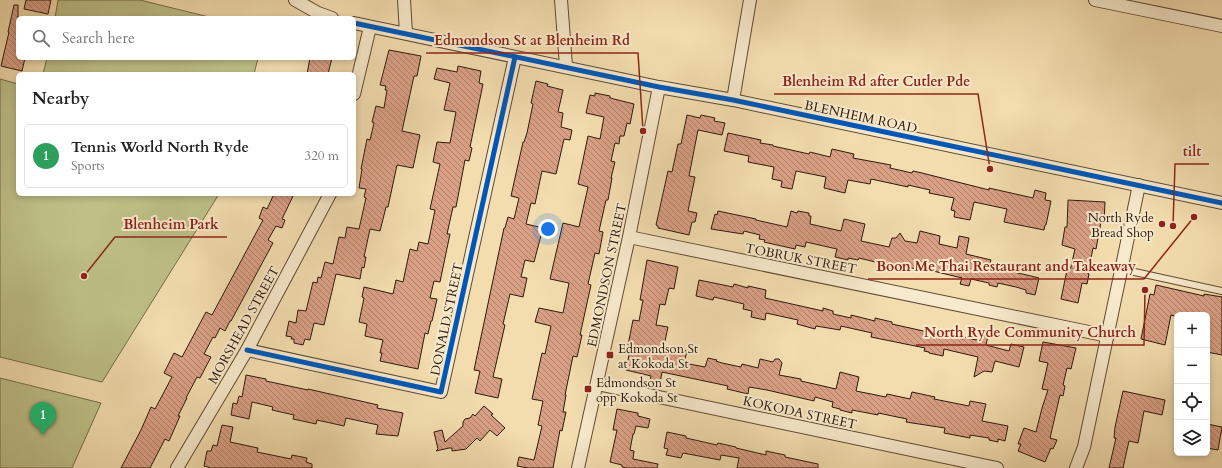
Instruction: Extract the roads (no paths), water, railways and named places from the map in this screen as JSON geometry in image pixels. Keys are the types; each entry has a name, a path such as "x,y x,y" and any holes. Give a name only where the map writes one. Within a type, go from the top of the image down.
{"street":[{"path":"295,0 326,16"},
{"path":"404,0 406,33"},
{"path":"561,0 566,66"},
{"path":"733,100 750,0"},
{"path":"1095,0 1222,26"},
{"name":"BLENHEIM ROAD","path":"356,24 515,57 566,66 660,87 733,100 1222,204"},
{"path":"356,86 370,27"},
{"name":"DONALD STREET","path":"247,350 441,392 515,57"},
{"name":"EDMONDSON STREET","path":"578,468 629,237 660,87"},
{"path":"1076,468 1084,447 1139,186"},
{"name":"MORSHEAD STREET","path":"177,468 247,350 329,196"},
{"name":"TOBRUK STREET","path":"629,237 1108,336"},
{"name":"KOKODA STREET","path":"597,384 997,468"}],"lane":[{"path":"1122,270 1222,291"}],"place":[{"name":"Edmondson St at Blenheim Rd","path":"643,131"},
{"name":"Blenheim Rd after Cutler Pde","path":"990,169"},
{"name":"Boon Me Thai Restaurant and Takeaway","path":"1194,217"},
{"name":"North Ryde Bread Shop","path":"1162,224"},
{"name":"tilt","path":"1173,226"},
{"name":"Blenheim Park","path":"84,276"},
{"name":"North Ryde Community Church","path":"1145,290"},
{"name":"Edmondson St at Kokoda St","path":"610,355"},
{"name":"Edmondson St opp Kokoda St","path":"588,389"},
{"name":"Tennis World North Ryde","path":"43,435"}]}
